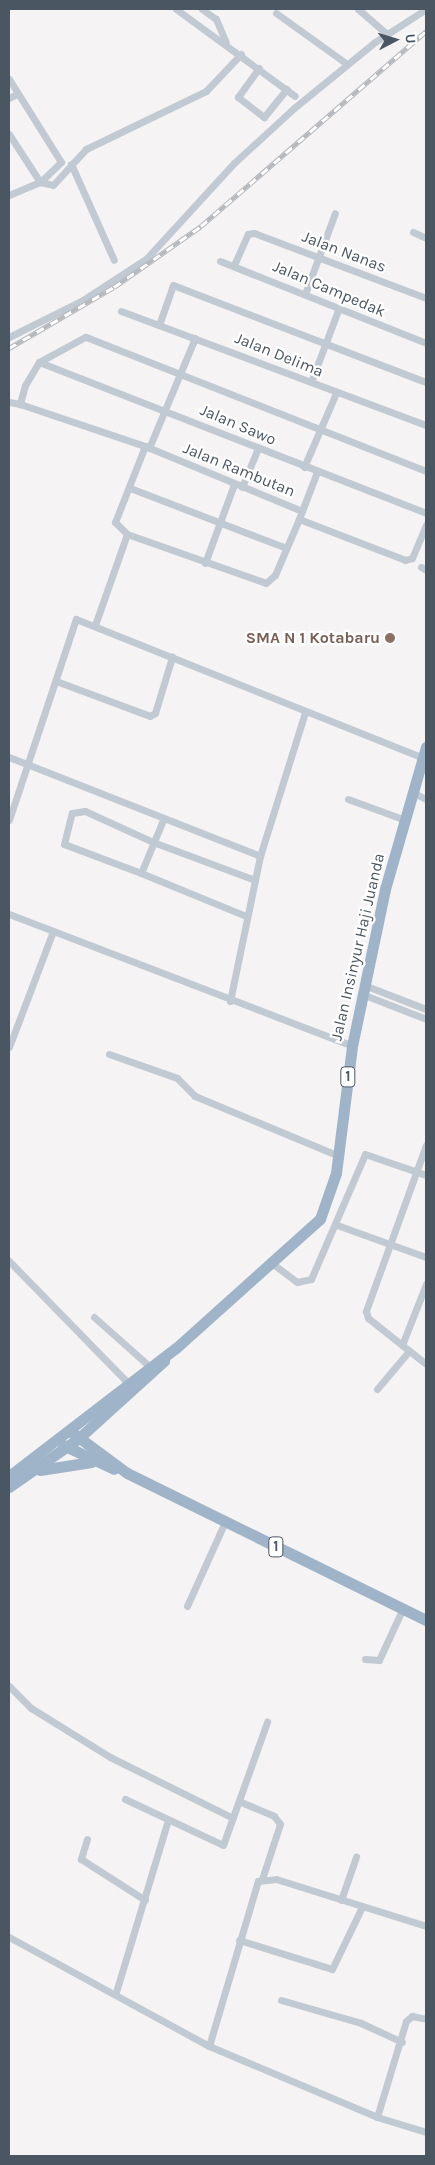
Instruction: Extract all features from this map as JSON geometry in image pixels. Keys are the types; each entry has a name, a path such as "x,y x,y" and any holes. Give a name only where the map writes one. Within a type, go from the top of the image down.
{"highway":[{"name":"Jalan Insinyur Haji Juanda","path":"74,1435 93,1427 176,1348 274,1264 320,1219 339,1156 352,1046 363,989 405,820 425,755"},
{"name":"Jalan Insinyur Haji Juanda","path":"74,1435 127,1382 176,1348"},
{"path":"35,1471 97,1458 91,1441 93,1427"},
{"name":"1","path":"97,1458 74,1435 62,1445 97,1458 426,1620"},
{"path":"9,1487 35,1471 62,1445"},
{"path":"9,1476 62,1445"}],"street":[{"path":"176,9 226,42 295,96"},
{"path":"202,9 216,19 226,42"},
{"path":"358,9 388,34"},
{"path":"9,337 83,300 152,254 234,163 347,64 426,9"},
{"path":"276,13 347,64"},
{"path":"9,134 40,182 53,184 86,149 206,91 241,54"},
{"path":"259,68 238,97 264,117 287,90"},
{"path":"9,79 61,162 40,182 9,194"},
{"path":"9,98 17,94"},
{"path":"71,164 114,260"},
{"path":"305,294 336,213"},
{"path":"413,232 426,238"},
{"name":"Jalan Nanas","path":"234,265 251,233 426,298"},
{"name":"Jalan Campedak","path":"220,261 305,294 338,310 426,343"},
{"path":"159,325 173,284 426,382"},
{"path":"311,382 338,310"},
{"name":"Jalan Delima","path":"121,311 336,393 426,425"},
{"path":"20,404 25,385 39,362 85,338 426,471"},
{"path":"195,338 166,410 147,447 115,522 127,534 266,583 275,575 299,519"},
{"name":"Jalan Sawo","path":"39,362 426,513"},
{"path":"304,467 319,428 336,393"},
{"name":"Jalan Rambutan","path":"9,402 20,404 147,447 242,488 302,511 299,519 405,560 412,558 426,525"},
{"path":"242,488 258,448"},
{"path":"302,511 317,472"},
{"path":"205,563 234,484"},
{"path":"130,488 219,524 286,548"},
{"path":"95,625 127,534"},
{"path":"9,820 12,795 28,762 76,619 95,625 305,712 425,755"},
{"path":"56,681 150,716 155,713 172,657"},
{"path":"230,1001 246,916 260,856 305,712"},
{"path":"9,757 28,762 163,820 260,856"},
{"path":"414,793 426,798"},
{"path":"348,799 405,820"},
{"path":"246,916 64,844 68,821 80,810 153,842 255,880"},
{"path":"141,873 163,820"},
{"path":"9,914 230,1001 352,1046"},
{"path":"9,1047 53,931"},
{"path":"363,989 426,1009"},
{"path":"363,989 426,1019"},
{"path":"109,1054 177,1078 195,1096 339,1156"},
{"path":"426,1145 423,1164 416,1171 388,1244 366,1311 368,1318 426,1364"},
{"path":"274,1264 297,1282 308,1282 337,1225 365,1154 426,1175"},
{"path":"337,1225 426,1257"},
{"path":"9,1261 127,1382"},
{"path":"402,1345 426,1284"},
{"path":"94,1317 149,1366"},
{"path":"377,1389 409,1351"},
{"path":"187,1606 225,1522"},
{"path":"364,1659 379,1660 402,1608"},
{"path":"9,1686 31,1708 110,1757 233,1818"},
{"path":"125,1799 221,1845 241,1802 267,1722"},
{"path":"209,2046 255,1885 262,1879 280,1824 274,1816 241,1802"},
{"path":"116,1992 168,1820"},
{"path":"86,1839 81,1859 145,1900"},
{"path":"341,1900 356,1856"},
{"path":"262,1879 276,1879 426,1926"},
{"path":"239,1940 332,1969 362,1907"},
{"path":"9,1937 116,1992 209,2046 377,2117 426,2132"},
{"path":"281,2000 361,2023 402,2042"},
{"path":"377,2117 410,2017 426,2019"}],"railway":[{"path":"9,348 114,287 201,226 426,31"}],"place":[{"name":"SMA N 1 Kotabaru","path":"390,638"}]}
